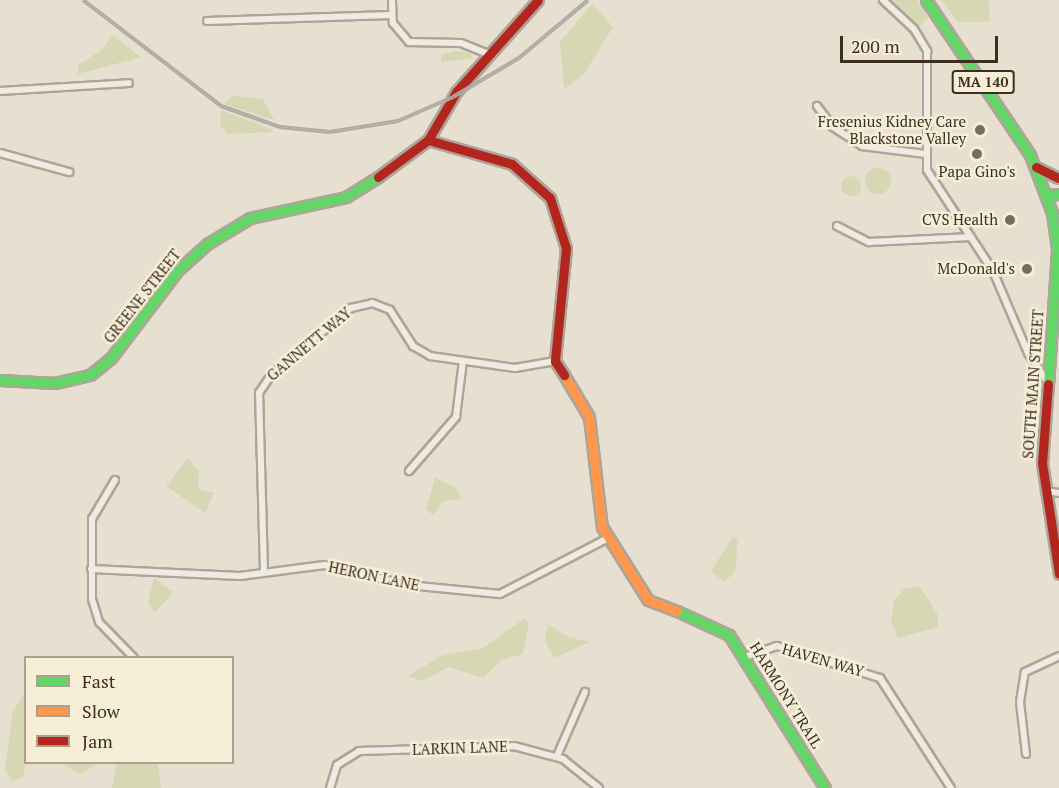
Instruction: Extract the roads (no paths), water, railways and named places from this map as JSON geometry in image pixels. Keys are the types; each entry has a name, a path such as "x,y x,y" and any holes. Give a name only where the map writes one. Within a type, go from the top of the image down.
{"street":[{"path":"392,0 390,15 409,42 461,43 488,54"},
{"name":"GREENE STREET","path":"0,380 61,383 90,375 111,358 177,271 207,244 250,218 355,193 428,140 456,92 538,0"},
{"path":"883,0 911,26 927,51 925,154 932,179 971,237 1047,381"},
{"name":"MA 140","path":"926,0 1036,167 1047,195"},
{"path":"207,21 390,15"},
{"path":"0,91 129,82"},
{"path":"817,106 833,127 862,146 925,154"},
{"path":"428,140 518,167 556,208 566,257 555,361"},
{"path":"0,153 69,172"},
{"path":"1036,167 1059,179 1047,195"},
{"path":"1047,195 1059,194"},
{"name":"SOUTH MAIN STREET","path":"1047,195 1057,242 1047,381 1045,490 1059,574"},
{"path":"837,226 869,242 971,237"},
{"path":"1057,242 1059,231"},
{"name":"GANNETT WAY","path":"264,571 255,412 266,380 344,312 365,303 395,314 420,352 464,361 526,368 555,361"},
{"path":"409,471 456,417 464,361"},
{"name":"HARMONY TRAIL","path":"555,361 589,417 596,504 608,538 648,600 718,627 745,657 825,788"},
{"path":"115,480 93,514 91,569 96,615 133,656"},
{"path":"1045,490 1059,493"},
{"name":"HERON LANE","path":"91,569 240,576 264,571 324,565 408,585 500,594 608,538"},
{"name":"HAVEN WAY","path":"745,657 777,646 880,678 951,788"},
{"path":"1026,754 1020,702 1024,672 1059,656"},
{"path":"557,756 585,692"},
{"name":"LARKIN LANE","path":"330,788 337,765 359,751 514,746 557,756 599,788"}],"railway":[{"path":"83,0 221,106 280,127 330,132 398,121 453,97 519,58 588,0"}],"place":[{"name":"Fresenius Kidney Care Blackstone Valley","path":"980,130"},
{"name":"Papa Gino's","path":"977,154"},
{"name":"CVS Health","path":"1010,220"},
{"name":"McDonald's","path":"1027,269"}]}
